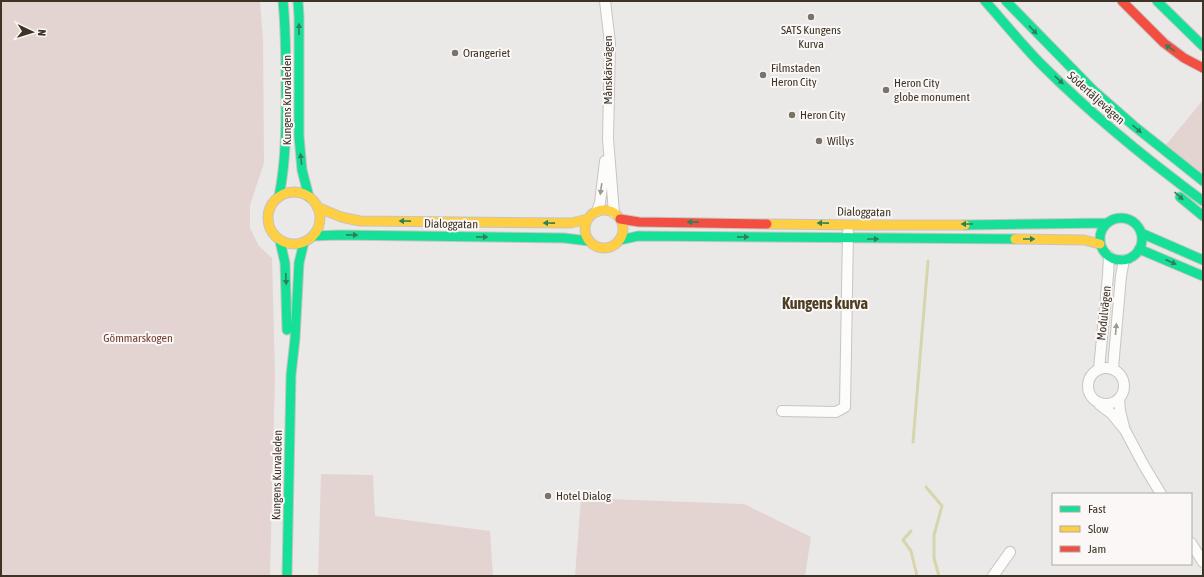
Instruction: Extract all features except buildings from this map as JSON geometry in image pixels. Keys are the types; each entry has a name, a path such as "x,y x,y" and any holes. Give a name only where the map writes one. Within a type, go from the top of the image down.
{"main road":[{"name":"Kungens Kurvaleden","path":"279,196 285,171 286,151 286,19 283,1"},
{"name":"Kungens Kurvaleden","path":"298,1 299,136 302,170 309,197"},
{"name":"Södertäljevägen","path":"984,1 1041,64 1144,156 1203,201"},
{"path":"1006,1 1052,50 1095,91 1137,129 1203,181"},
{"path":"1122,1 1164,44 1184,58 1203,68"},
{"path":"1157,1 1203,46"},
{"path":"1174,39 1203,68"},
{"path":"1144,156 1169,187 1203,216"},
{"path":"286,193 302,193 309,197 318,207 320,215 320,222 313,236 304,242 296,244 288,244 280,241 269,227 267,219 273,202 279,196 286,193"},
{"name":"Dialoggatan","path":"318,207 341,217 360,221 571,223 588,219"},
{"path":"609,210 617,216 624,227 623,236 616,245 603,249 595,246 589,241 585,226 592,214 598,211 609,210"},
{"name":"Dialoggatan","path":"617,216 639,222 848,224 1107,223"},
{"path":"1121,218 1130,220 1136,225 1141,233 1139,249 1133,256 1124,260 1109,256 1104,252 1100,244 1102,229 1107,223 1114,219 1121,218"},
{"path":"1141,233 1203,260"},
{"name":"Dialoggatan","path":"313,236 339,235 571,238 589,241"},
{"path":"620,240 638,236 1084,240 1100,244"},
{"name":"Kungens Kurvaleden","path":"280,241 285,263 287,339 291,375"},
{"name":"Kungens Kurvaleden","path":"287,576 291,375 295,339 299,263 304,242"},
{"path":"1139,249 1203,276"}],"street":[{"name":"Månskärsvägen","path":"598,211 608,139 610,43 605,1"},
{"name":"Månskärsvägen","path":"608,139 617,216"},
{"path":"782,412 836,412 846,407 848,224"},
{"name":"Modulvägen","path":"1099,369 1109,256"},
{"name":"Modulvägen","path":"1113,368 1121,276 1124,260"},
{"path":"1099,404 1112,404 1123,394 1123,380 1113,368 1099,369 1093,372 1087,383 1089,395 1092,399 1112,414 1125,430 1160,493"},
{"path":"1119,399 1120,411 1125,430"},
{"path":"1192,544 1203,562"},
{"path":"993,576 1010,552"}],"green space":[{"name":"Gömmarskogen","path":"1,1 260,1 263,38 264,163 250,205 250,228 259,246 272,258 275,376 270,576 1,576"},
{"path":"1203,100 1203,175 1165,146"},
{"path":"321,474 373,475 375,516 490,531 493,576 318,576"},
{"path":"581,498 744,504 811,537 805,576 575,576"}],"waterway":[{"path":"913,442 928,261"},
{"path":"926,487 942,506 934,535 934,558 939,576"},
{"path":"911,531 903,540 911,551 917,576"}],"traffic: fast":[{"path":"279,196 286,132 286,47 283,1"},
{"path":"298,1 299,136 302,170 309,197"},
{"path":"985,1 1035,57 1080,101 1140,153 1203,201"},
{"path":"1006,1 1094,91 1134,126 1203,181"},
{"path":"1157,1 1203,46"},
{"path":"1180,197 1203,216"},
{"path":"1121,218 1136,224 1142,239 1136,254 1121,260 1106,254 1100,239 1106,224 1121,218"},
{"path":"965,225 1107,223"},
{"path":"1141,233 1203,260"},
{"path":"313,236 339,235 564,238 589,241"},
{"path":"620,240 638,236 1015,239"},
{"path":"280,241 285,263 287,330"},
{"path":"287,576 291,375 295,339 299,263 304,242"},
{"path":"1139,249 1203,276"}],"traffic: slow":[{"path":"289,192 299,192 308,196 316,204 320,213 320,218 320,223 316,232 308,240 299,244 289,244 280,240 272,232 268,223 268,213 272,204 280,196 289,192"},
{"path":"317,207 341,217 360,221 571,223 588,219"},
{"path":"600,210 608,210 618,215 622,222 623,229 622,236 618,243 608,248 600,248 590,243 588,240 585,233 585,225 590,215 593,213 600,210"},
{"path":"767,224 965,225"},
{"path":"1015,239 1084,240 1100,244"}],"traffic: jam":[{"path":"1122,1 1164,43 1184,58 1203,68"},
{"path":"620,219 639,222 767,224"}],"place":[{"name":"SATS Kungens Kurva","path":"811,17"},
{"name":"Orangeriet","path":"455,53"},
{"name":"Filmstaden Heron City","path":"763,75"},
{"name":"Heron City globe monument","path":"886,90"},
{"name":"Heron City","path":"792,115"},
{"name":"Willys","path":"819,141"},
{"name":"Hotel Dialog","path":"548,496"}],"district":[{"name":"Kungens kurva","path":"825,303"}]}
